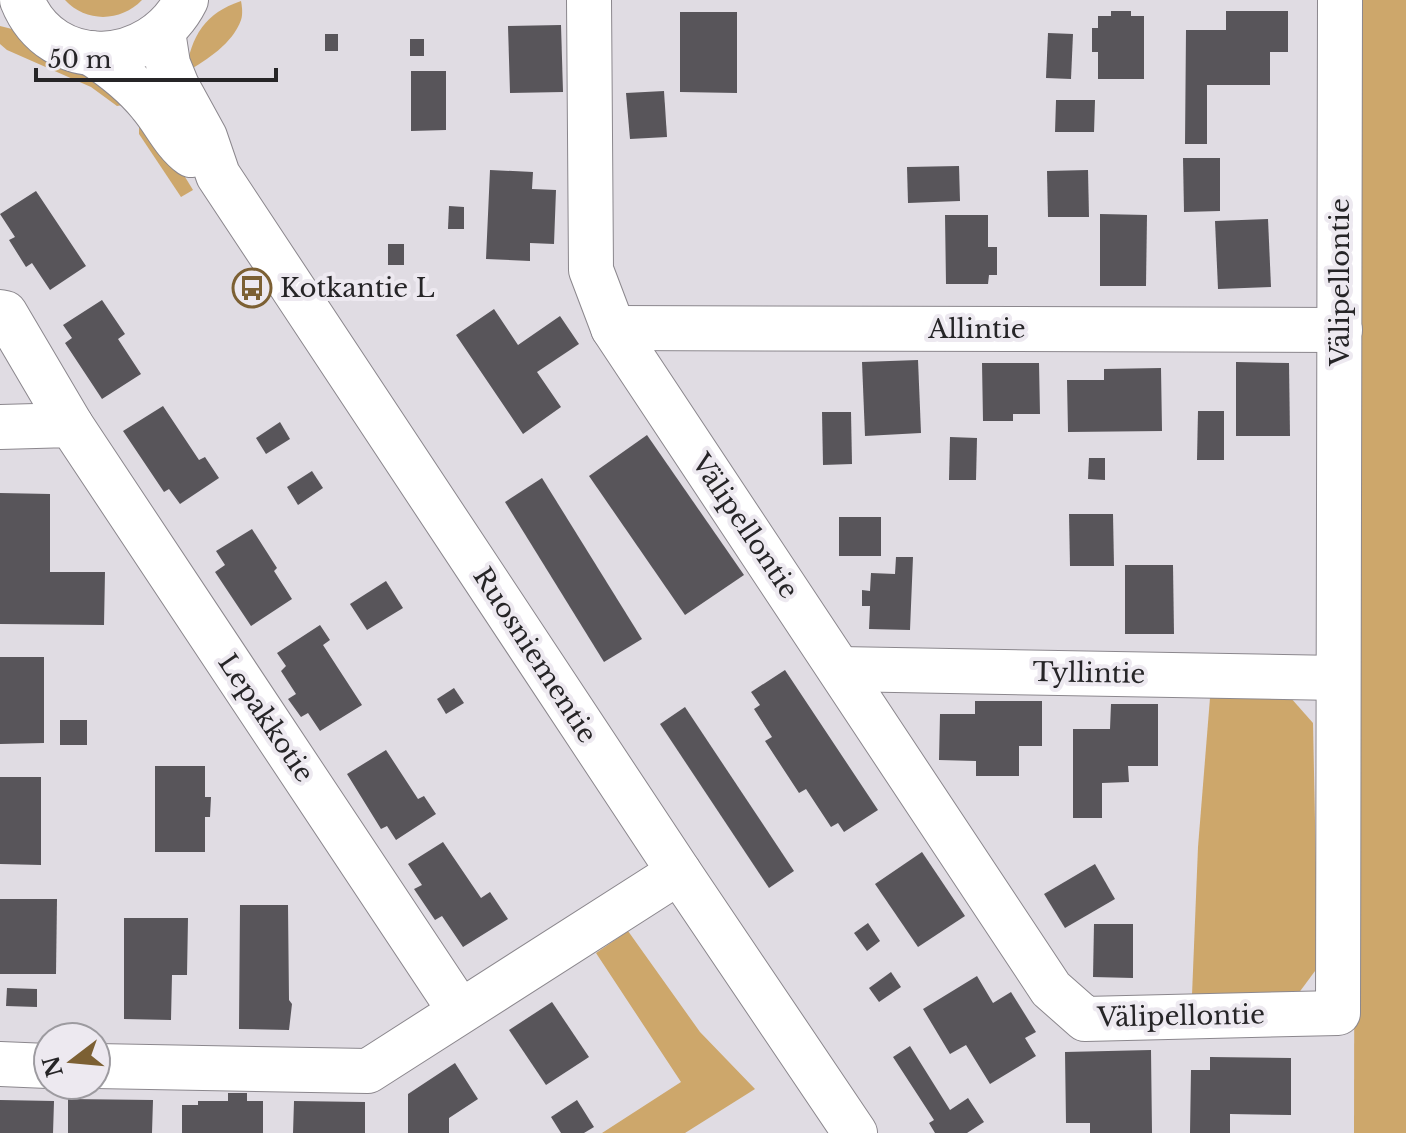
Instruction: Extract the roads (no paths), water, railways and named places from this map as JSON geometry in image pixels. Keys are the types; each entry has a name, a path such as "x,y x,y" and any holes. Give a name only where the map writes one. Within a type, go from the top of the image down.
{"street":[{"name":"Välipellontie","path":"589,0 591,270 613,328 1051,989 1085,1019 1338,1013 1340,0"},
{"path":"18,8 57,41 91,53 107,54 136,48 183,10"},
{"name":"Ruosniementie","path":"183,10 168,64 205,137 218,175 855,1133"},
{"name":"Ruosniementie","path":"91,53 136,89 183,149 218,175"},
{"name":"Lepakkotie","path":"0,312 5,313 71,425 460,1011"},
{"name":"Allintie","path":"613,328 1340,330"},
{"path":"0,427 71,425"},
{"name":"Tyllintie","path":"840,669 1338,678"},
{"path":"112,1066 368,1071 679,872"},
{"path":"0,1064 32,1065"}],"place":[{"name":"Kotkantie L","path":"252,288"}]}
